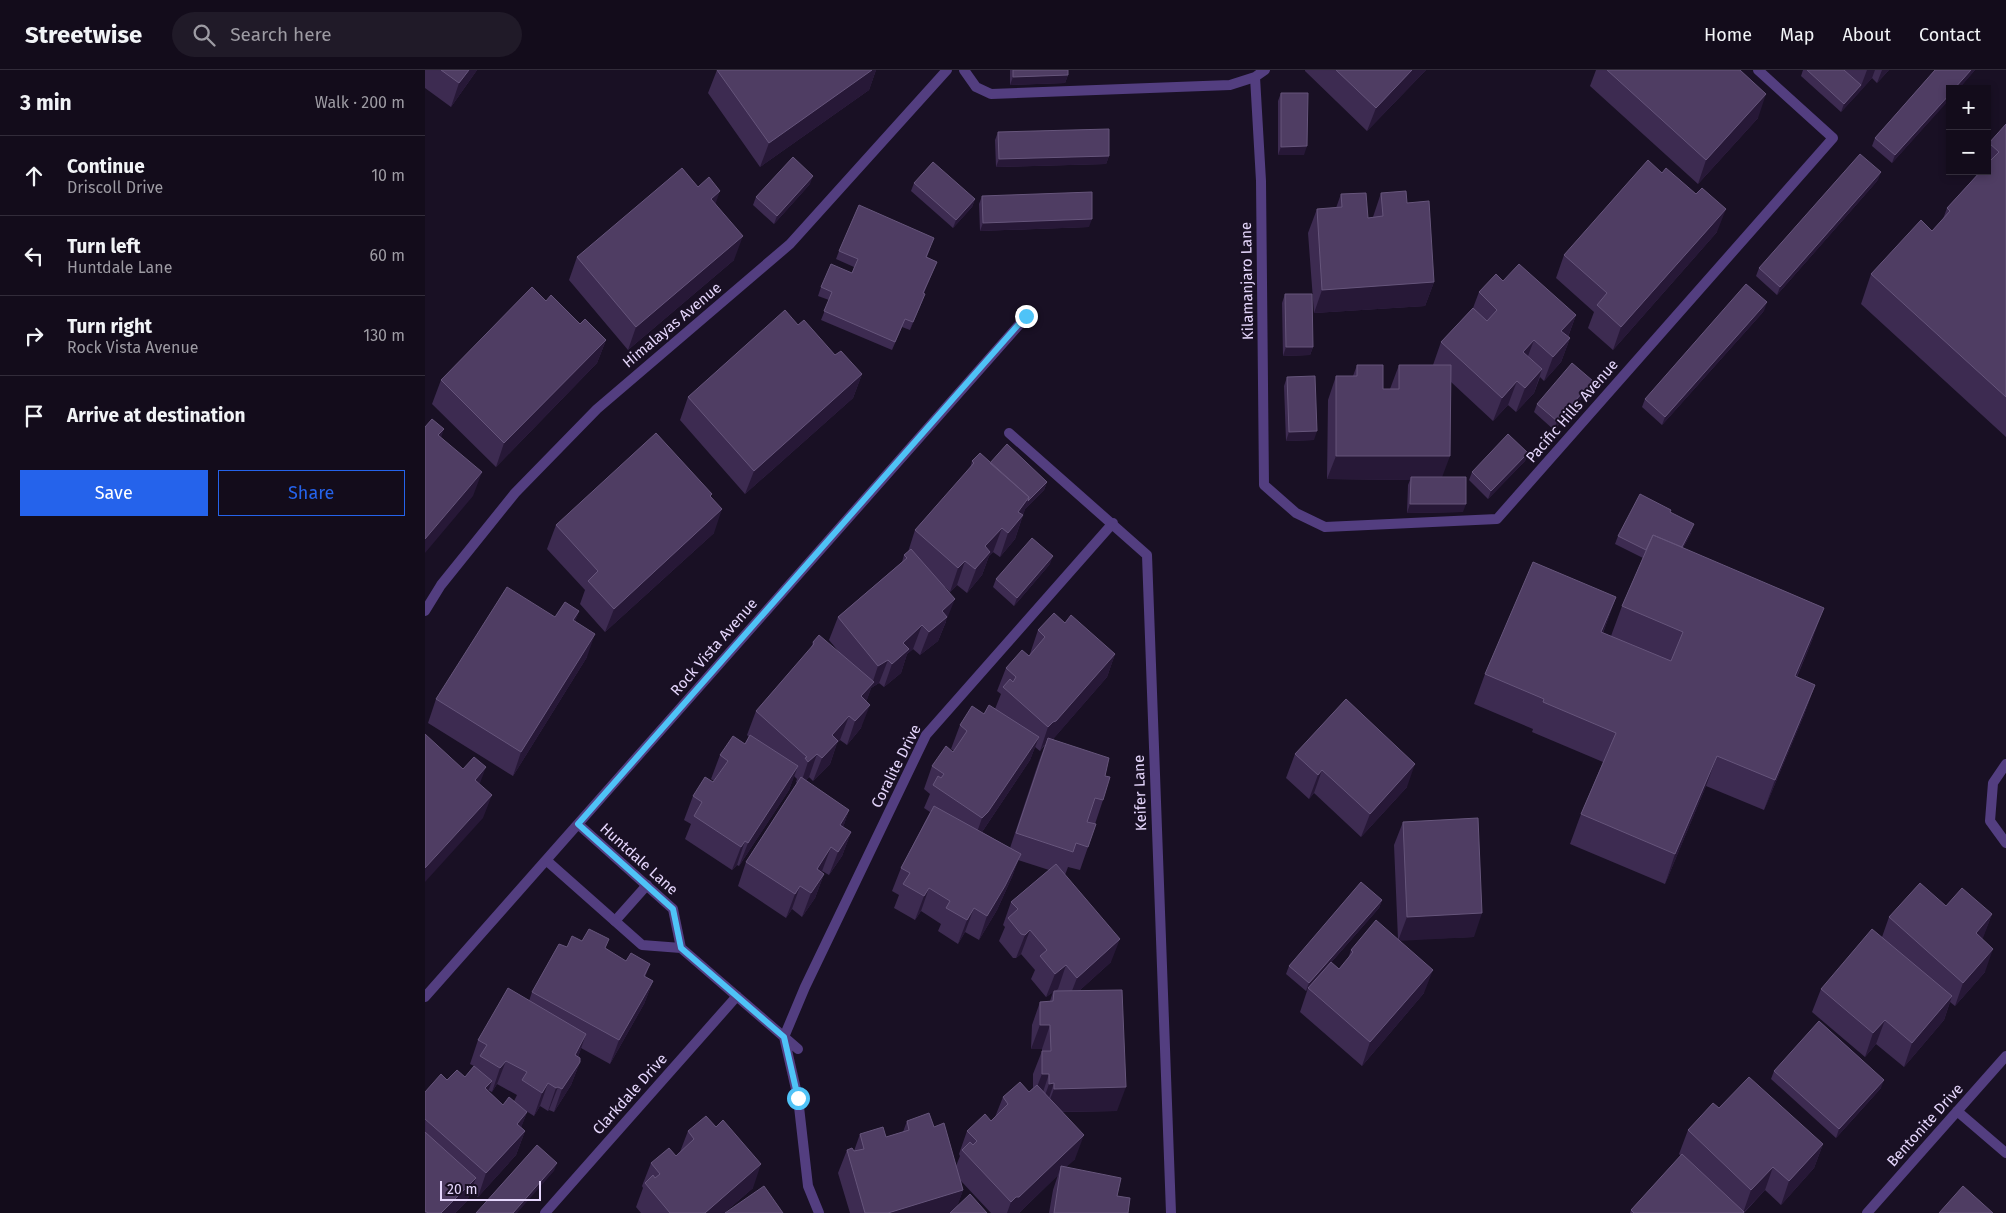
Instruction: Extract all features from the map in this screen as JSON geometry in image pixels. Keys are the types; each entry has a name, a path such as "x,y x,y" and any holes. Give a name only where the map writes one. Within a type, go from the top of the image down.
{"street":[{"name":"Himalayas Avenue","path":"425,610 441,585 515,493 597,409 790,244 947,70"},
{"path":"964,70 976,87 991,94 1230,85 1255,77 1265,70"},
{"name":"Pacific Hills Avenue","path":"1264,485 1296,513 1325,527 1497,519 1833,138 1758,70"},
{"name":"Kilamanjaro Lane","path":"1255,77 1261,181 1264,485"},
{"name":"Rock Vista Avenue","path":"425,997 1026,316"},
{"name":"Keifer Lane","path":"1009,433 1147,555 1171,1213"},
{"name":"Coralite Drive","path":"784,1037 805,987 926,735 1113,523"},
{"path":"2006,764 1993,782 1990,821 2006,843"},
{"name":"Huntdale Lane","path":"578,824 673,909 681,948"},
{"path":"546,860 641,945 681,948 798,1049"},
{"path":"615,921 647,885"},
{"name":"Clarkdale Drive","path":"545,1213 737,996"},
{"path":"784,1037 798,1098 808,1186 819,1213"},
{"name":"Bentonite Drive","path":"1867,1213 2006,1056"},
{"path":"1957,1111 2006,1153"}],"building":[{"path":"441,70 469,70 459,83"},
{"path":"717,70 872,70 769,143"},
{"path":"1013,70 1068,70 1068,75 1013,77"},
{"path":"1336,70 1412,70 1376,108"},
{"path":"1607,70 1740,70 1766,94 1706,160"},
{"path":"1807,70 1844,70 1861,85 1844,104"},
{"path":"1935,70 1971,70 1958,85 1946,85 1946,98 1895,155 1875,138"},
{"path":"1281,93 1308,93 1307,146 1281,147"},
{"path":"2006,124 2006,397 1871,274 1921,220 1932,231 1950,211 1947,208 1977,175 1991,175 1991,160 1999,152 1991,145 1991,141"},
{"path":"1109,129 1109,156 999,159 998,132"},
{"path":"1860,154 1881,172 1780,287 1759,268"},
{"path":"793,157 813,176 777,216 756,197"},
{"path":"1648,160 1662,173 1666,168 1696,194 1702,188 1726,209 1621,327 1597,305 1607,293 1564,255"},
{"path":"933,162 975,199 956,220 914,183"},
{"path":"682,168 698,187 709,177 720,191 711,199 743,236 636,327 577,257"},
{"path":"1406,191 1407,203 1429,201 1434,282 1322,290 1317,209 1342,207 1341,194 1366,193 1368,218 1383,216 1381,193"},
{"path":"1092,192 1092,219 983,223 982,196"},
{"path":"859,205 934,238 926,257 937,262 923,293 925,294 913,322 905,319 895,342 824,311 832,292 821,287 831,264 852,273 858,259 839,251"},
{"path":"1519,264 1576,315 1561,331 1570,338 1553,357 1534,340 1523,352 1542,369 1525,388 1517,381 1502,398 1441,342 1473,308 1487,321 1497,310 1479,292 1496,274 1503,281"},
{"path":"1746,284 1767,302 1665,417 1645,399"},
{"path":"532,287 546,301 551,295 580,324 585,319 606,340 504,443 441,380"},
{"path":"1285,294 1312,294 1313,347 1286,347"},
{"path":"785,310 798,325 804,320 835,355 841,351 862,374 754,471 688,397"},
{"path":"1572,363 1593,381 1557,421 1537,404"},
{"path":"1357,365 1383,365 1383,389 1399,389 1399,365 1451,365 1450,456 1336,456 1336,376 1357,376"},
{"path":"1315,376 1317,431 1289,432 1287,377"},
{"path":"432,419 444,429 438,435 482,472 425,539 425,427"},
{"path":"656,433 712,494 710,496 722,509 614,609 588,581 598,571 556,525"},
{"path":"1508,434 1528,453 1491,491 1472,472"},
{"path":"1007,444 1047,482 1028,501 1029,497 990,463"},
{"path":"980,453 1029,497 1018,512 1023,515 1008,533 1002,528 985,546 990,552 975,569 965,561 958,568 915,530 974,463 972,461"},
{"path":"1411,477 1466,477 1466,504 1410,504"},
{"path":"1640,494 1694,524 1682,547 1653,535 1646,550 1618,536"},
{"path":"1653,535 1824,608 1795,676 1815,685 1775,780 1717,756 1675,854 1581,814 1616,733 1543,702 1544,699 1485,674 1533,562 1616,597 1601,632 1671,661 1683,632 1622,606"},
{"path":"1032,538 1053,556 1017,598 996,579"},
{"path":"911,549 955,599 942,611 947,617 929,632 922,625 903,643 909,649 892,664 888,660 878,666 838,617 907,558 904,555"},
{"path":"507,587 555,617 565,602 579,611 573,620 595,634 521,752 436,699"},
{"path":"1054,613 1065,623 1071,615 1115,654 1056,721 1048,727 1003,687 1010,679 1013,682 1016,677 1006,668 1022,650 1029,656 1045,637 1038,630"},
{"path":"819,635 874,682 861,696 870,705 855,721 849,716 832,735 838,741 822,758 817,754 808,762 805,758 807,757 756,711 814,644 813,642"},
{"path":"1346,699 1415,764 1370,814 1322,770 1318,775 1295,754"},
{"path":"989,705 1039,737 982,818 933,785 938,776 941,778 944,774 932,766 946,746 953,752 967,731 960,725 972,706 984,714"},
{"path":"425,734 463,769 474,757 486,767 475,780 492,795 425,868"},
{"path":"750,735 798,766 748,843 745,841 741,847 694,816 702,802 693,796 705,777 713,782 728,761 720,755 733,736 745,744"},
{"path":"1048,738 1109,758 1105,776 1110,777 1103,800 1095,798 1087,822 1096,824 1088,847 1076,843 1073,852 1016,833"},
{"path":"801,777 849,810 840,825 851,832 838,852 831,847 817,869 824,874 811,893 800,886 795,894 746,862"},
{"path":"934,806 1021,854 987,916 974,908 967,920 946,908 950,901 929,888 924,896 903,884 910,873 901,868"},
{"path":"1478,818 1482,913 1407,917 1403,822"},
{"path":"1056,864 1120,939 1077,978 1066,965 1055,974 1040,956 1047,950 1030,930 1025,935 1021,934 1008,918 1018,909 1011,902"},
{"path":"1361,882 1382,900 1309,983 1289,966"},
{"path":"1920,883 1946,906 1962,888 1992,914 1976,933 1993,949 1963,983 1889,917"},
{"path":"1376,920 1433,970 1370,1042 1308,988 1331,962 1339,969 1353,952 1351,950"},
{"path":"589,929 609,939 605,948 626,961 631,953 650,964 644,976 653,981 619,1040 532,992 559,944 567,947 572,936 582,941"},
{"path":"1872,929 1952,996 1912,1043 1885,1020 1873,1033 1821,989"},
{"path":"508,988 586,1034 575,1055 580,1058 580,1062 562,1089 548,1083 542,1093 522,1080 527,1072 506,1061 500,1068 480,1056 487,1045 478,1040"},
{"path":"1122,990 1126,1087 1054,1089 1054,1083 1049,1084 1049,1074 1042,1074 1042,1051 1051,1051 1050,1025 1040,1025 1040,1002 1053,1001 1054,991"},
{"path":"1819,1021 1884,1080 1839,1129 1774,1071"},
{"path":"474,1066 492,1081 485,1088 503,1105 509,1097 527,1112 517,1124 525,1131 486,1173 425,1119 425,1092 441,1074 447,1080 457,1070 465,1077"},
{"path":"1749,1077 1823,1144 1789,1181 1773,1167 1751,1190 1688,1130 1713,1103 1719,1108"},
{"path":"1020,1082 1029,1092 1037,1085 1084,1135 1019,1197 1016,1197 1011,1202 962,1150 970,1142 973,1145 977,1141 967,1131 985,1114 991,1121 1008,1104 1003,1097"},
{"path":"929,1113 934,1127 944,1123 963,1190 888,1213 865,1213 847,1150 852,1148 854,1151 864,1149 860,1134 883,1127 886,1137 909,1130 907,1121"},
{"path":"706,1116 716,1127 723,1120 761,1164 705,1213 670,1213 645,1183 653,1175 655,1178 660,1174 651,1163 669,1148 676,1156 694,1139 688,1131"},
{"path":"425,1132 476,1178 441,1213 428,1213 425,1211"},
{"path":"537,1145 557,1163 513,1213 476,1213"},
{"path":"1682,1154 1744,1212 1634,1213 1631,1210"},
{"path":"1061,1166 1121,1178 1117,1196 1130,1198 1128,1213 1054,1213"},
{"path":"764,1186 783,1213 725,1213"},
{"path":"1963,1186 1993,1213 1939,1213"},
{"path":"970,1194 987,1213 950,1213"}],"route":[{"path":"798,1098 784,1037 681,948 673,909 578,824 1026,316"}]}
